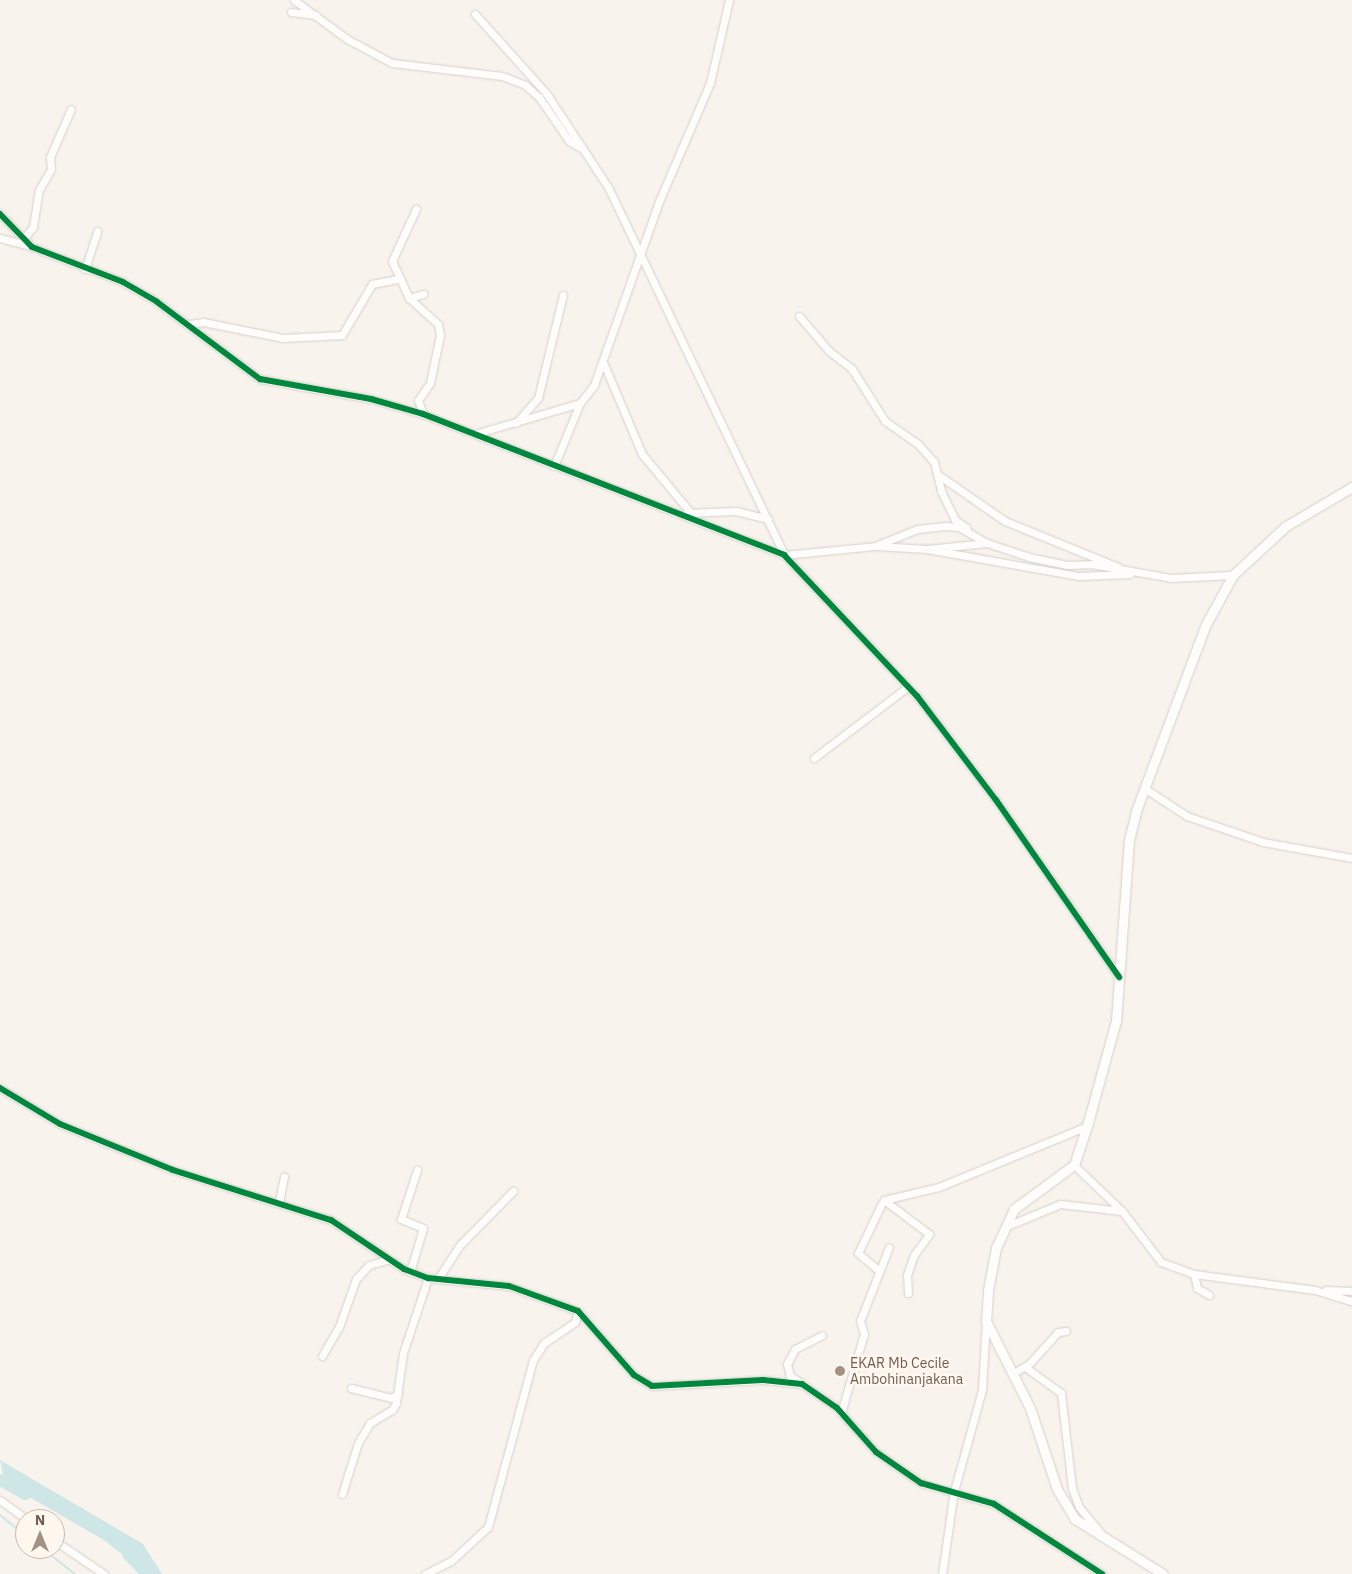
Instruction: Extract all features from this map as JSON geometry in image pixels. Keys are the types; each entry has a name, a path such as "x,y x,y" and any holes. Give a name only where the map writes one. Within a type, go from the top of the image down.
{"street":[{"path":"294,0 317,15 347,39 392,63 502,76 525,85 539,96 569,141 582,148"},
{"path":"554,466 580,403 594,385 643,253 660,199 710,83 729,0"},
{"path":"291,12 317,15"},
{"path":"476,14 546,93 582,148 643,253 784,555 906,689 917,696 996,800 1119,977"},
{"path":"24,238 33,227 39,190 51,169 50,157 71,109"},
{"path":"416,209 392,261 398,278 409,298 438,324 440,335 430,383 418,400 423,414"},
{"path":"0,214 32,247"},
{"path":"85,269 97,231"},
{"path":"0,238 32,247 85,269 123,282 189,324 260,379 371,399 423,414 677,516 784,555 876,546 927,549 1078,576 1131,574 1233,575"},
{"path":"189,324 203,322 283,338 342,335 372,284 398,278"},
{"path":"409,298 423,294"},
{"path":"516,424 538,398 552,356 563,295"},
{"path":"799,316 829,351 852,369 885,421 917,443 934,462 956,520 987,543"},
{"path":"603,362 642,454 690,512"},
{"path":"475,434 516,424 580,403"},
{"path":"937,474 1005,521 1131,574"},
{"path":"942,1574 954,1491 982,1390 986,1321 996,1248 1014,1209 1074,1165 1087,1126 1116,1021 1129,840 1144,788 1205,626 1233,575 1286,526 1352,487"},
{"path":"677,516 690,512 736,512 768,519"},
{"path":"876,546 917,529 945,526 959,527 987,543 1057,563 1091,564 1131,574"},
{"path":"927,549 987,543"},
{"path":"814,758 906,689"},
{"path":"1144,788 1187,816 1263,842 1352,858"},
{"path":"0,1088 60,1124 173,1170 331,1220 386,1260 410,1272 428,1278 439,1277 509,1286 578,1311 634,1375 652,1386 763,1380 802,1384"},
{"path":"878,1269 865,1263 858,1253 882,1203 939,1187 1087,1126"},
{"path":"1074,1165 1122,1211 1161,1262 1194,1274 1315,1290 1352,1291"},
{"path":"410,1272 423,1228 401,1219 417,1170"},
{"path":"279,1202 284,1176"},
{"path":"439,1277 460,1244 513,1191"},
{"path":"882,1203 930,1234 914,1254 907,1276 908,1293"},
{"path":"1007,1226 1060,1204 1122,1211"},
{"path":"841,1413 864,1334 860,1321 873,1296 878,1269 889,1247"},
{"path":"322,1356 339,1327 356,1279 370,1265 386,1260"},
{"path":"1194,1274 1197,1288 1209,1295"},
{"path":"342,1494 358,1443 370,1423 392,1410 398,1394 403,1353 428,1278"},
{"path":"1315,1290 1352,1301"},
{"path":"424,1574 451,1561 488,1527 533,1360 544,1343 575,1322 578,1311"},
{"path":"986,1321 1013,1373 1058,1489 1075,1519 1106,1542 1163,1574"},
{"path":"1013,1373 1025,1367 1058,1332 1066,1331"},
{"path":"822,1335 795,1349 787,1364 790,1376 841,1413 876,1452 921,1483 994,1504 1102,1574"},
{"path":"1025,1367 1062,1393 1072,1488 1079,1507 1106,1542"},
{"path":"351,1388 391,1398 398,1394"},
{"path":"0,1500 15,1511"},
{"path":"65,1548 104,1574"}],"shaded area":[{"path":"0,1460 143,1544 162,1574 147,1574 104,1540 65,1518 65,1509 50,1509 5,1483"}],"waterway":[{"path":"0,1480 25,1494"},
{"path":"0,1515 15,1527"},
{"path":"128,1554 147,1574"},
{"path":"56,1559 75,1574"}],"cycle path":[{"path":"0,214 32,247 123,282 157,302 260,379 371,399 423,414 784,555 917,696 996,800 1119,977"},
{"path":"0,1088 60,1124 173,1170 331,1220 404,1269 428,1278 509,1286 578,1311 634,1375 652,1386 763,1380 802,1384 837,1408 876,1452 921,1483 994,1504 1102,1574"}],"place":[{"name":"EKAR Mb Cecile Ambohinanjakana","path":"840,1371"}]}
